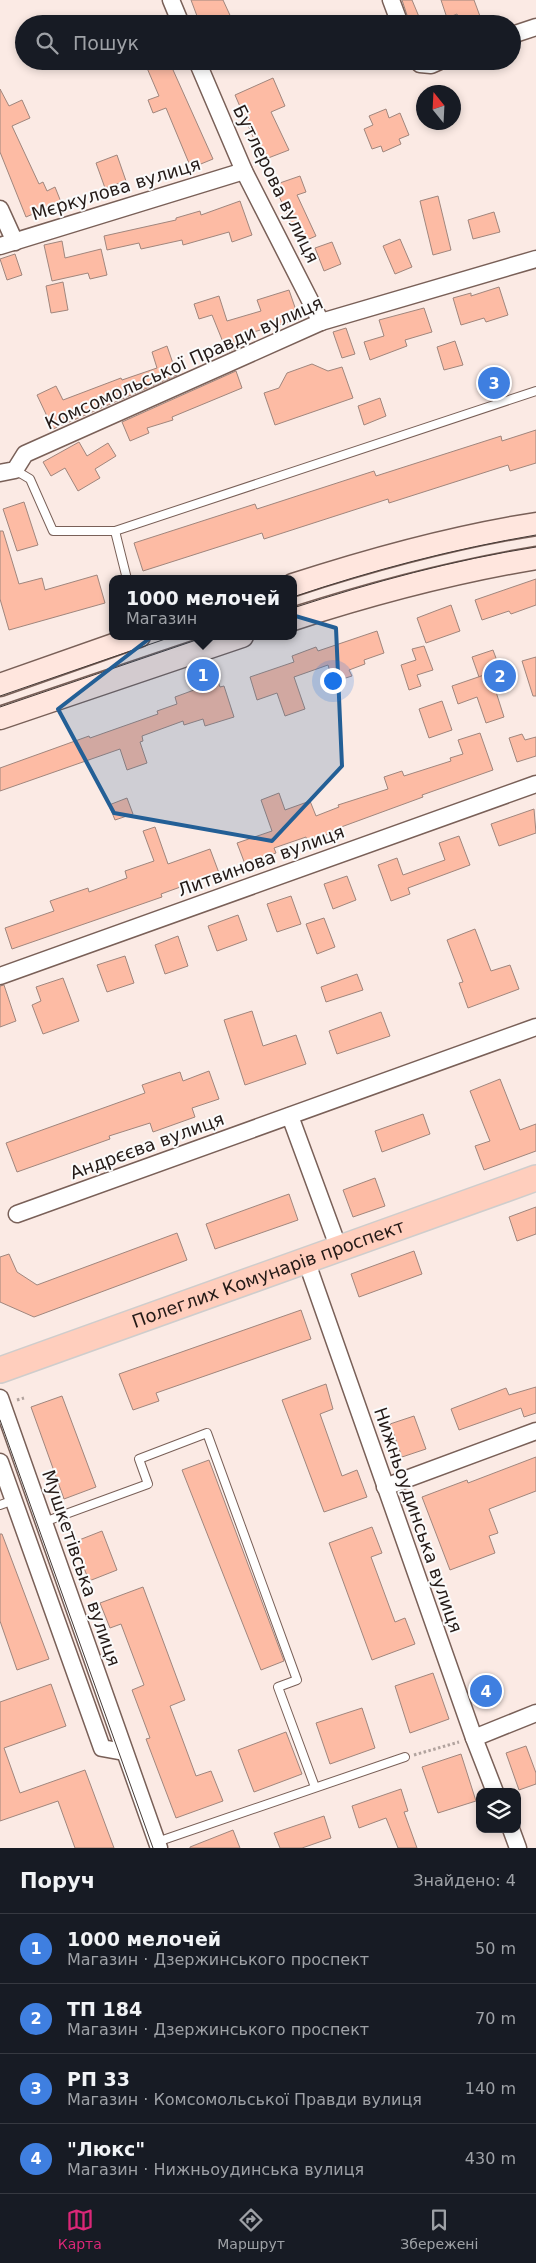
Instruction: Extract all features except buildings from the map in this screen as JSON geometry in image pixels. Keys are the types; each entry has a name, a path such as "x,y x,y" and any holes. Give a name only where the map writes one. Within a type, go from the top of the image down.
{"main road":[{"name":"Полеглих Комунарів проспект","path":"0,1370 536,1178"}],"street":[{"path":"171,0 178,15"},
{"path":"391,0 397,15"},
{"path":"521,32 536,27"},
{"name":"Бутлерова вулиця","path":"202,70 244,171 321,322"},
{"name":"Мєркулова вулиця","path":"7,244 244,171"},
{"path":"0,209 7,244"},
{"name":"Комсомольської Правди вулиця","path":"8,472 25,454 321,322 536,259"},
{"path":"297,584 363,562 475,534 536,524"},
{"path":"297,618 373,593 482,567 536,558"},
{"path":"0,685 128,640"},
{"path":"0,718 230,640"},
{"name":"Литвинова вулиця","path":"0,976 536,784"},
{"name":"Андрєєва вулиця","path":"17,1214 536,1028"},
{"path":"290,1116 339,1249"},
{"name":"Нижньоудинська вулиця","path":"306,1260 474,1738 494,1788"},
{"name":"Мушкетівська вулиця","path":"0,1398 158,1845"},
{"path":"385,1488 536,1431"},
{"path":"0,1462 7,1503 102,1748 124,1752"},
{"path":"474,1738 536,1713"},
{"path":"512,1833 518,1848"}],"lane":[{"path":"8,472 30,479 53,531 115,531 536,392"},
{"path":"115,531 126,575"},
{"path":"44,1522 148,1484 139,1459 207,1433 297,1680 278,1687 315,1787"},
{"path":"158,1845 315,1787 405,1758"}],"path":[{"path":"405,1758 474,1738"}],"highlighted area":[{"path":"211,591 336,628 342,766 272,841 114,813 58,709"}],"tram line":[{"path":"297,596 413,561 536,535"},
{"path":"297,607 413,573 474,558 536,547"},
{"path":"0,696 162,640"},
{"path":"0,707 196,640"},
{"path":"0,1420 153,1848"}],"place":[{"name":"РП 33","path":"494,383"},
{"name":"1000 мелочей","path":"203,675"},
{"name":"ТП 184","path":"500,676"},
{"name":"\"Люкс\"","path":"486,1691"}]}
